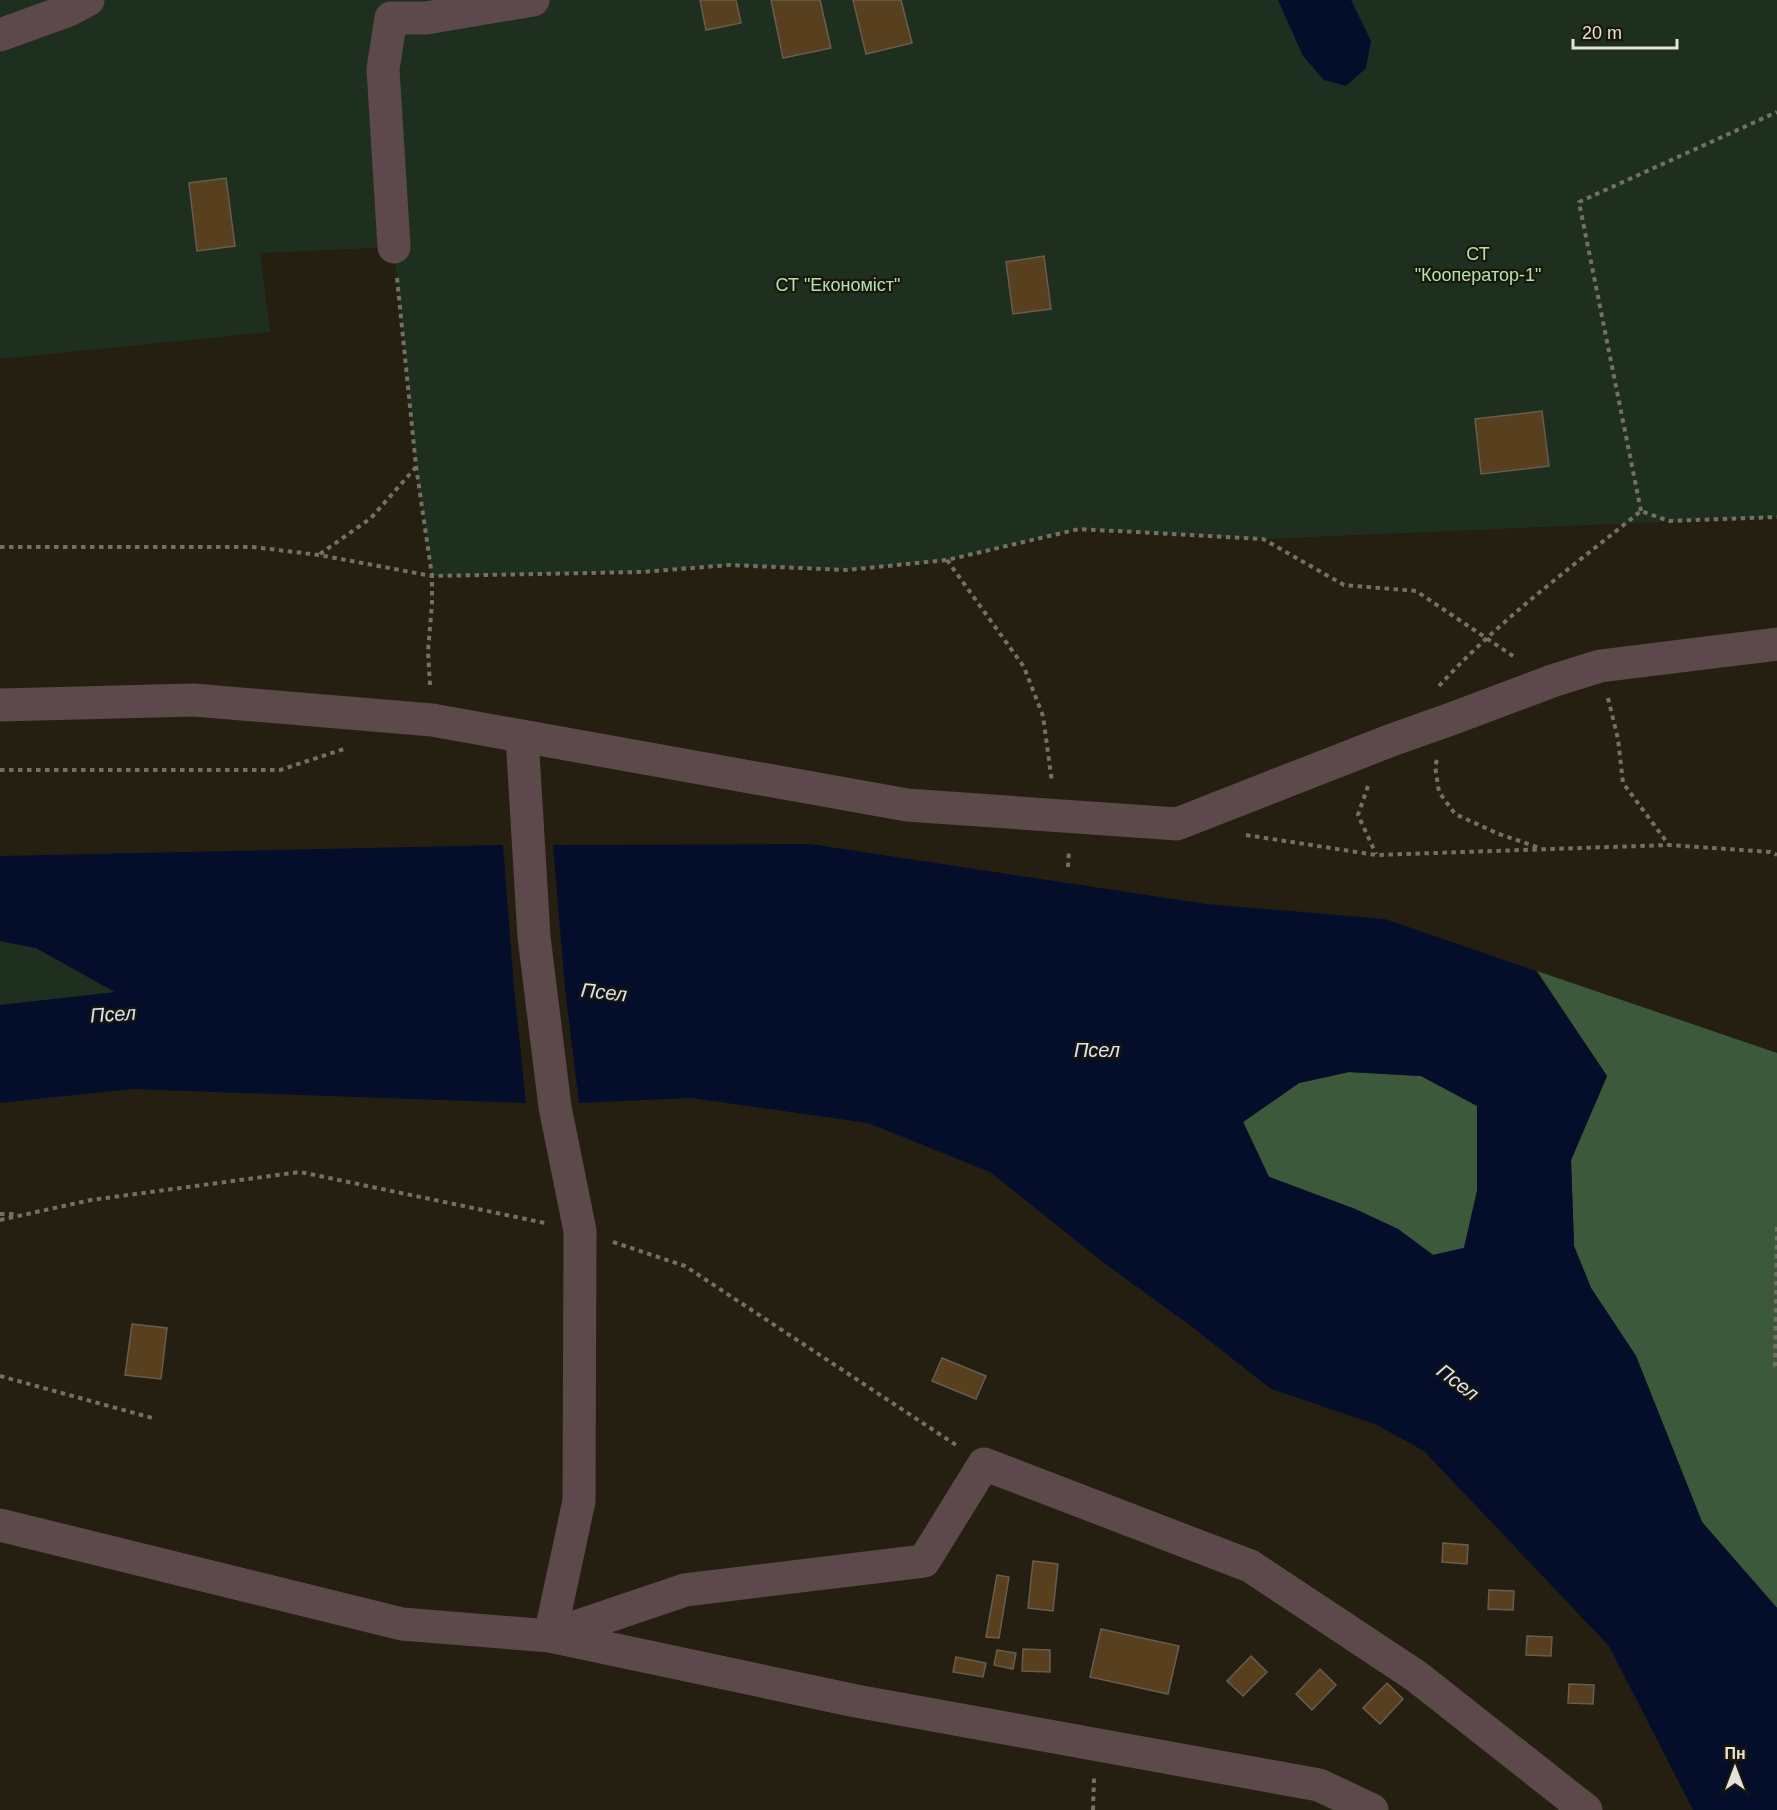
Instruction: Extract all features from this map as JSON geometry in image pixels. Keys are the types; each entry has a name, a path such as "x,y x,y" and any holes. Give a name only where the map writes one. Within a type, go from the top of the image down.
{"street":[{"path":"0,35 69,10 88,0"},
{"path":"394,247 383,69 382,9 426,18 533,0"},
{"path":"0,705 194,700 432,720 907,805 1177,824 1389,741 1552,681 1600,666 1777,644"},
{"path":"522,736 534,937 555,1107 579,1231 579,1501 550,1636"},
{"path":"550,1636 685,1590 924,1561 984,1464 1250,1566 1416,1676 1586,1810"},
{"path":"0,1525 402,1624 550,1636 856,1701 1318,1785 1372,1810"}],"path":[{"path":"1641,511 1579,202 1777,112"},
{"path":"394,247 416,466 432,576 428,651 432,720"},
{"path":"319,555 371,518 416,466"},
{"path":"1641,511 1669,521 1777,517"},
{"path":"1433,693 1455,669 1516,613 1641,511"},
{"path":"0,547 253,547 319,555 432,576 642,572 730,565 847,570 947,560 1079,529 1263,539 1344,585 1416,591 1486,640 1552,681"},
{"path":"947,560 1024,667 1043,716 1052,778 1044,815"},
{"path":"1600,666 1618,739 1623,783 1669,845"},
{"path":"1451,719 1435,766 1439,792 1455,814 1499,834 1543,849"},
{"path":"1376,855 1358,815 1373,774 1389,741"},
{"path":"0,770 280,770 356,745"},
{"path":"1235,833 1376,855 1669,845 1770,852 1777,855"},
{"path":"0,1220 91,1200 300,1172 579,1231 685,1266 984,1464"},
{"path":"0,1214 28,1213"},
{"path":"1777,1227 1775,1366 1777,1369"},
{"path":"0,1376 156,1419"}],"green space":[{"name":"СТ \"Економіст\"","path":"0,0 1777,0 1777,517 1263,539 1079,529 947,560 847,570 730,565 642,572 432,576 416,466 394,247 260,253 270,332 0,359"},
{"path":"0,941 36,948 116,993 0,1005"},
{"path":"1537,971 1777,1053 1777,1608 1702,1522 1636,1356 1591,1288 1574,1246 1571,1160 1607,1076"},
{"path":"1349,1072 1421,1076 1478,1106 1477,1191 1464,1248 1433,1255 1398,1229 1355,1209 1269,1177 1243,1122 1299,1083"}],"water":[{"path":"1278,0 1351,0 1371,41 1366,68 1346,86 1324,80 1303,56"},
{"name":"Псел","path":"810,844 1206,904 1385,919 1536,971 1607,1076 1571,1160 1574,1246 1591,1288 1636,1356 1702,1522 1777,1608 1777,1810 1693,1810 1609,1646 1424,1451 1375,1424 1271,1389 1187,1323 1108,1266 990,1172 868,1123 691,1098 579,1103 565,988 553,845","holes":["1349,1072 1421,1076 1477,1106 1477,1191 1464,1248 1433,1255 1398,1229 1355,1209 1269,1177 1243,1122 1299,1083"]},
{"name":"Псел","path":"503,845 526,1103 131,1089 0,1103 0,1005 115,992 36,948 0,941 0,856"}],"building":[{"path":"700,0 736,0 741,23 706,30"},
{"path":"771,0 820,0 831,48 783,58"},
{"path":"853,0 901,0 912,43 866,54"},
{"path":"226,178 235,246 197,251 189,183"},
{"path":"1044,256 1051,309 1013,314 1006,262"},
{"path":"1542,411 1549,466 1481,474 1475,419"},
{"path":"132,1324 167,1328 161,1379 125,1375"},
{"path":"942,1358 986,1376 976,1399 932,1381"},
{"path":"1443,1543 1468,1545 1467,1564 1442,1562"},
{"path":"1033,1561 1058,1564 1053,1611 1028,1608"},
{"path":"997,1575 1009,1577 999,1638 986,1637"},
{"path":"1489,1590 1514,1591 1513,1610 1488,1609"},
{"path":"1101,1629 1179,1646 1168,1694 1090,1677"},
{"path":"1527,1636 1552,1637 1551,1656 1526,1655"},
{"path":"1023,1649 1050,1650 1050,1672 1022,1671"},
{"path":"997,1650 1016,1653 1013,1669 994,1665"},
{"path":"1251,1656 1267,1672 1243,1696 1227,1681"},
{"path":"956,1657 986,1663 983,1677 953,1672"},
{"path":"1320,1669 1336,1685 1312,1710 1296,1694"},
{"path":"1387,1683 1403,1699 1380,1724 1363,1708"},
{"path":"1569,1684 1594,1685 1593,1704 1568,1703"}],"park label":[{"name":"СТ \"Кооператор-1\"","path":"1478,264"}]}
